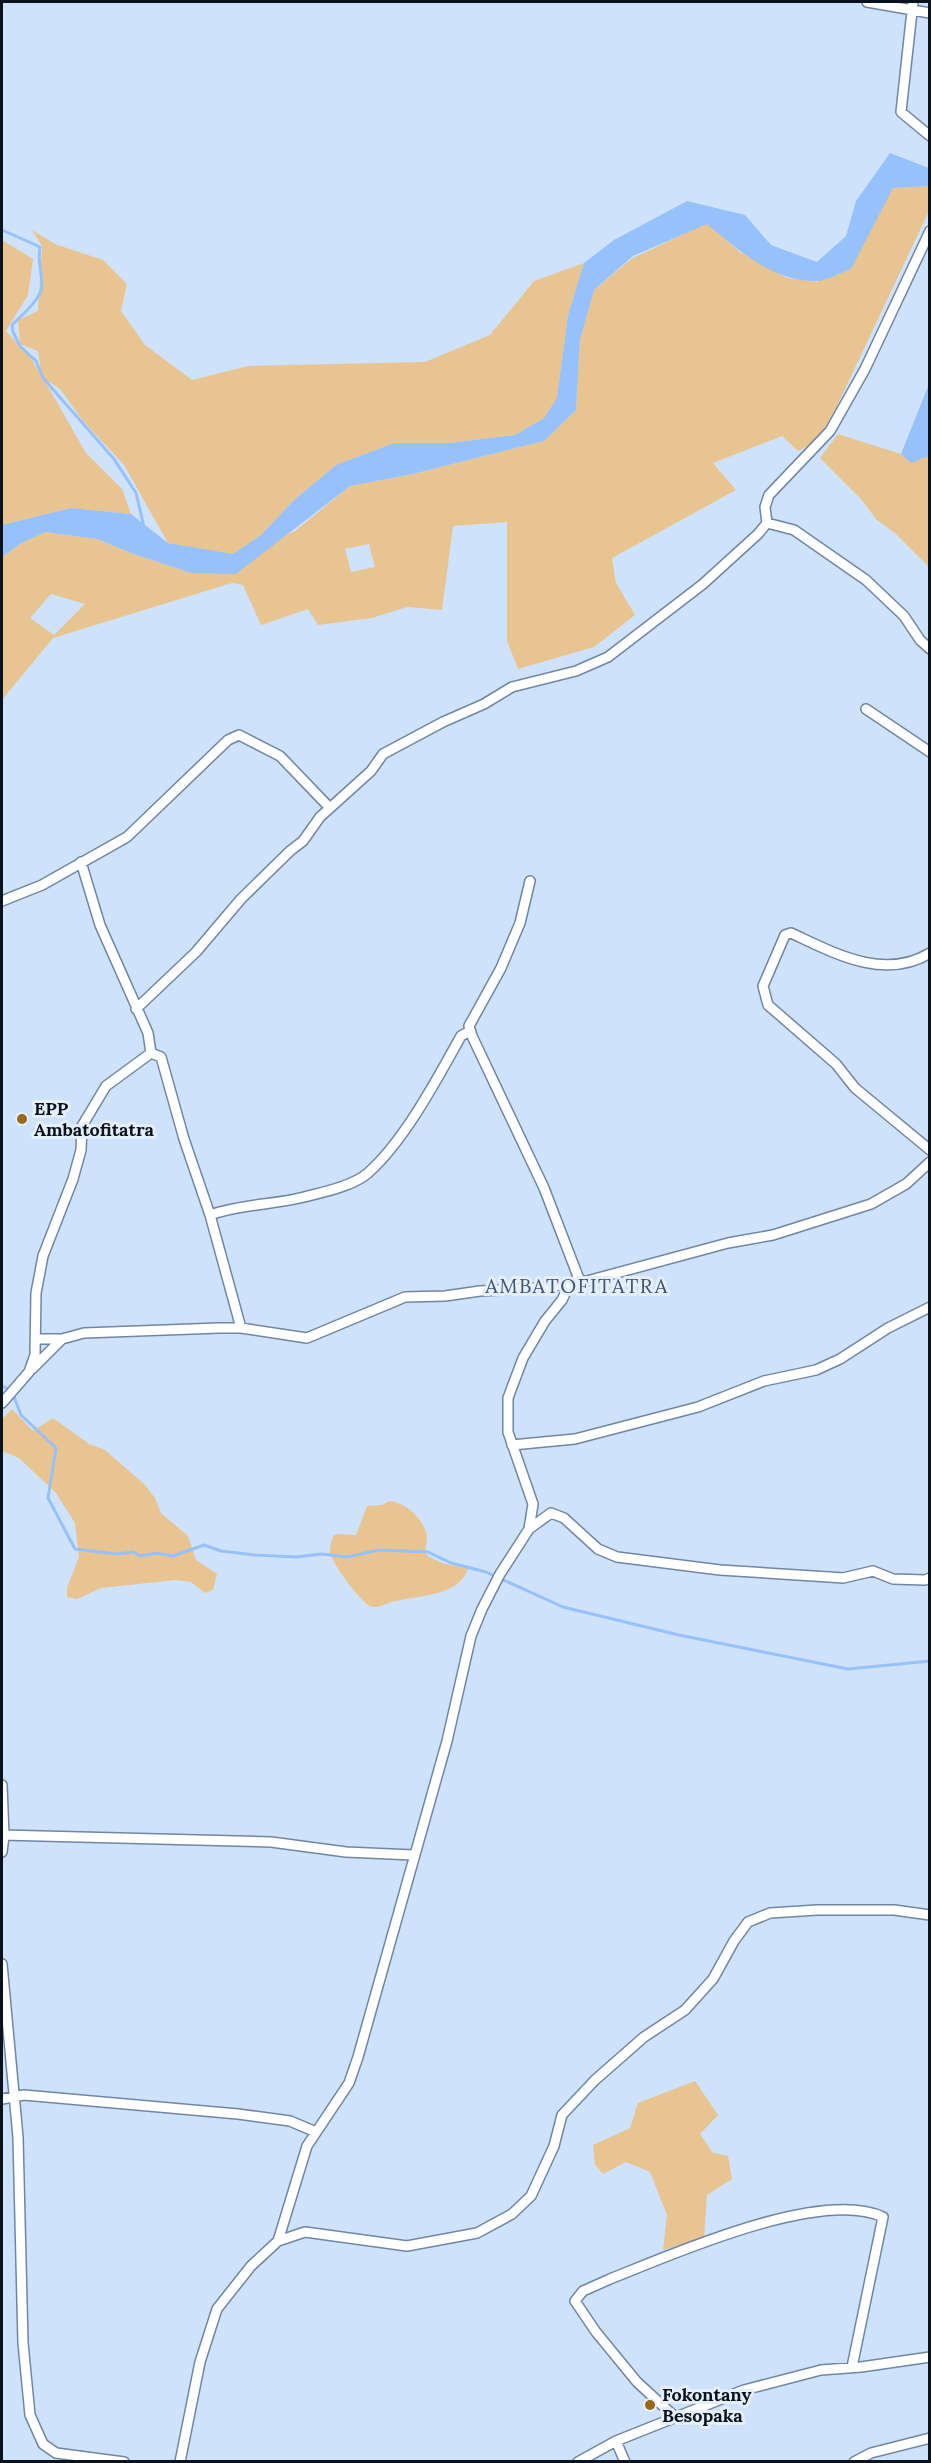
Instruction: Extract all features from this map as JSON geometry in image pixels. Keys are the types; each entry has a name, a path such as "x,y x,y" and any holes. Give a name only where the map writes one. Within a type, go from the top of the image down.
{"street":[{"path":"867,2 912,6 930,13"},
{"path":"912,6 901,112 930,136"},
{"path":"136,1009 196,952 241,899 303,841 329,807 371,771 383,754 443,722 484,704 512,687 576,672 608,657 703,584 759,534 767,523 765,507 769,495 830,431 865,369 930,231"},
{"path":"767,523 794,530 866,580 904,616 920,640 930,649"},
{"path":"866,709 930,752"},
{"path":"2,901 42,885 127,837 228,740 239,735 280,756 329,807"},
{"path":"81,862 100,925 148,1033 151,1053"},
{"path":"530,881 520,923 501,968 469,1026 544,1188 579,1279"},
{"path":"930,953 915,962 890,965 862,962 842,957 790,933 786,935 763,986 768,1005 836,1064 855,1088 930,1150"},
{"path":"210,1215 260,1203 303,1198 347,1184 367,1174 390,1148 426,1097 461,1036 470,1031"},
{"path":"151,1053 161,1057 242,1328"},
{"path":"29,1372 36,1339 36,1293 43,1256 73,1179 81,1150 82,1126 106,1086 151,1053"},
{"path":"36,1339 62,1339 84,1333 242,1328 307,1338 405,1297 541,1288 570,1283 579,1279 587,1281 728,1243 773,1235 809,1225 871,1204 906,1184 930,1162"},
{"path":"529,1529 532,1504 508,1432 508,1398 523,1358 562,1300 570,1283"},
{"path":"512,1445 575,1439 698,1407 764,1382 816,1370 840,1359 888,1328 930,1307"},
{"path":"2,1403 62,1339"},
{"path":"278,2241 307,2146 349,2083 358,2057 407,1887 413,1855 447,1741 471,1636 500,1574 529,1529 551,1513 564,1518 598,1549 617,1557 720,1570 843,1578 873,1571 893,1579 925,1580 930,1578"},
{"path":"2,1785 2,1852"},
{"path":"3,1835 271,1842 346,1852 413,1855"},
{"path":"180,2462 200,2362 217,2309 251,2266 278,2241 305,2232 407,2246 477,2233 512,2214 531,2196 554,2146 562,2115 595,2080 644,2037 685,2010 713,1979 734,1941 748,1922 770,1913 817,1910 894,1910 930,1915"},
{"path":"2,1964 18,2137 23,2343 30,2415 43,2444 56,2453 124,2462"},
{"path":"2,2099 24,2095 238,2114 290,2121 316,2132"},
{"path":"675,2417 637,2382 596,2332 575,2301 583,2291 610,2279 781,2217 837,2208 870,2211 883,2217 852,2367"},
{"path":"578,2462 616,2441 744,2390 821,2370 930,2357"},
{"path":"854,2462 871,2453 930,2438"},
{"path":"616,2441 625,2462"}],"shaded area":[{"path":"928,186 929,211 836,408 816,442 798,451 782,436 713,463 736,490 612,558 616,583 635,615 594,647 518,669 507,641 507,522 453,526 442,610 407,607 372,618 318,625 308,609 261,625 243,585 232,583 53,638 2,700 2,557 20,544 44,532 97,539 191,573 295,531 350,486 413,474 544,441 576,410 580,340 594,290 631,259 707,223 740,252 787,278 817,282 871,227 893,188","holes":["369,544 375,567 351,572 345,549","51,594 85,604 54,635 30,618"]},
{"path":"32,230 55,244 103,260 127,284 121,311 145,345 192,380 248,366 425,362 490,335 534,281 584,263 568,315 557,399 544,418 515,435 450,443 394,443 336,465 293,501 261,535 233,555 168,543 124,465 83,421 60,389 43,378 86,453 122,489 131,514 71,508 2,525 2,240 33,259 28,295 6,331 30,357 42,377 38,351 20,344 18,320 38,311 42,246"},
{"path":"838,434 901,454 911,462 929,456 929,571 927,565 896,534 876,519 861,499 820,458"},
{"path":"12,1409 33,1431 53,1418 89,1444 105,1450 144,1484 155,1498 161,1513 188,1536 196,1560 217,1574 213,1590 205,1593 191,1582 175,1580 101,1588 77,1599 67,1597 67,1588 79,1557 75,1523 56,1493 19,1458 2,1451 2,1419"},
{"path":"390,1501 403,1505 419,1519 426,1532 425,1553 429,1557 439,1562 468,1569 456,1585 447,1590 373,1607 357,1594 344,1578 331,1556 330,1547 333,1536 337,1534 356,1535 367,1506 382,1505"},
{"path":"695,2081 718,2115 700,2134 713,2153 728,2156 732,2179 707,2195 704,2238 663,2250 667,2215 650,2172 626,2162 603,2174 595,2165 593,2145 630,2128 638,2103"}],"water":[{"path":"890,153 929,168 929,186 893,188 851,269 820,281 800,280 785,276 743,253 707,224 633,256 594,290 580,340 576,410 544,441 413,474 350,486 236,574 191,573 97,539 45,532 20,544 2,557 2,525 71,508 131,514 168,543 233,554 261,535 293,501 336,465 394,443 450,443 515,435 544,418 557,398 568,315 584,263 614,240 687,201 745,215 771,245 817,262 846,236 856,201"},
{"path":"929,384 929,456 911,463 901,454"}],"waterway":[{"path":"2,230 40,247 41,291 30,307 12,325 13,332 20,346 36,361 43,378 114,459 136,493 144,527"},
{"path":"2,1386 8,1389"},
{"path":"14,1397 21,1415 56,1448 48,1498 75,1549 116,1554 133,1552 140,1556 156,1553 173,1556 204,1545 221,1551 296,1557 321,1554 347,1557 379,1550 428,1552 451,1563 486,1572 563,1607 679,1635 848,1669 930,1661"}],"place":[{"name":"EPP Ambatofitatra","path":"22,1119"},
{"name":"Fokontany Besopaka","path":"650,2405"}],"district":[{"name":"AMBATOFITATRA","path":"577,1286"}]}
